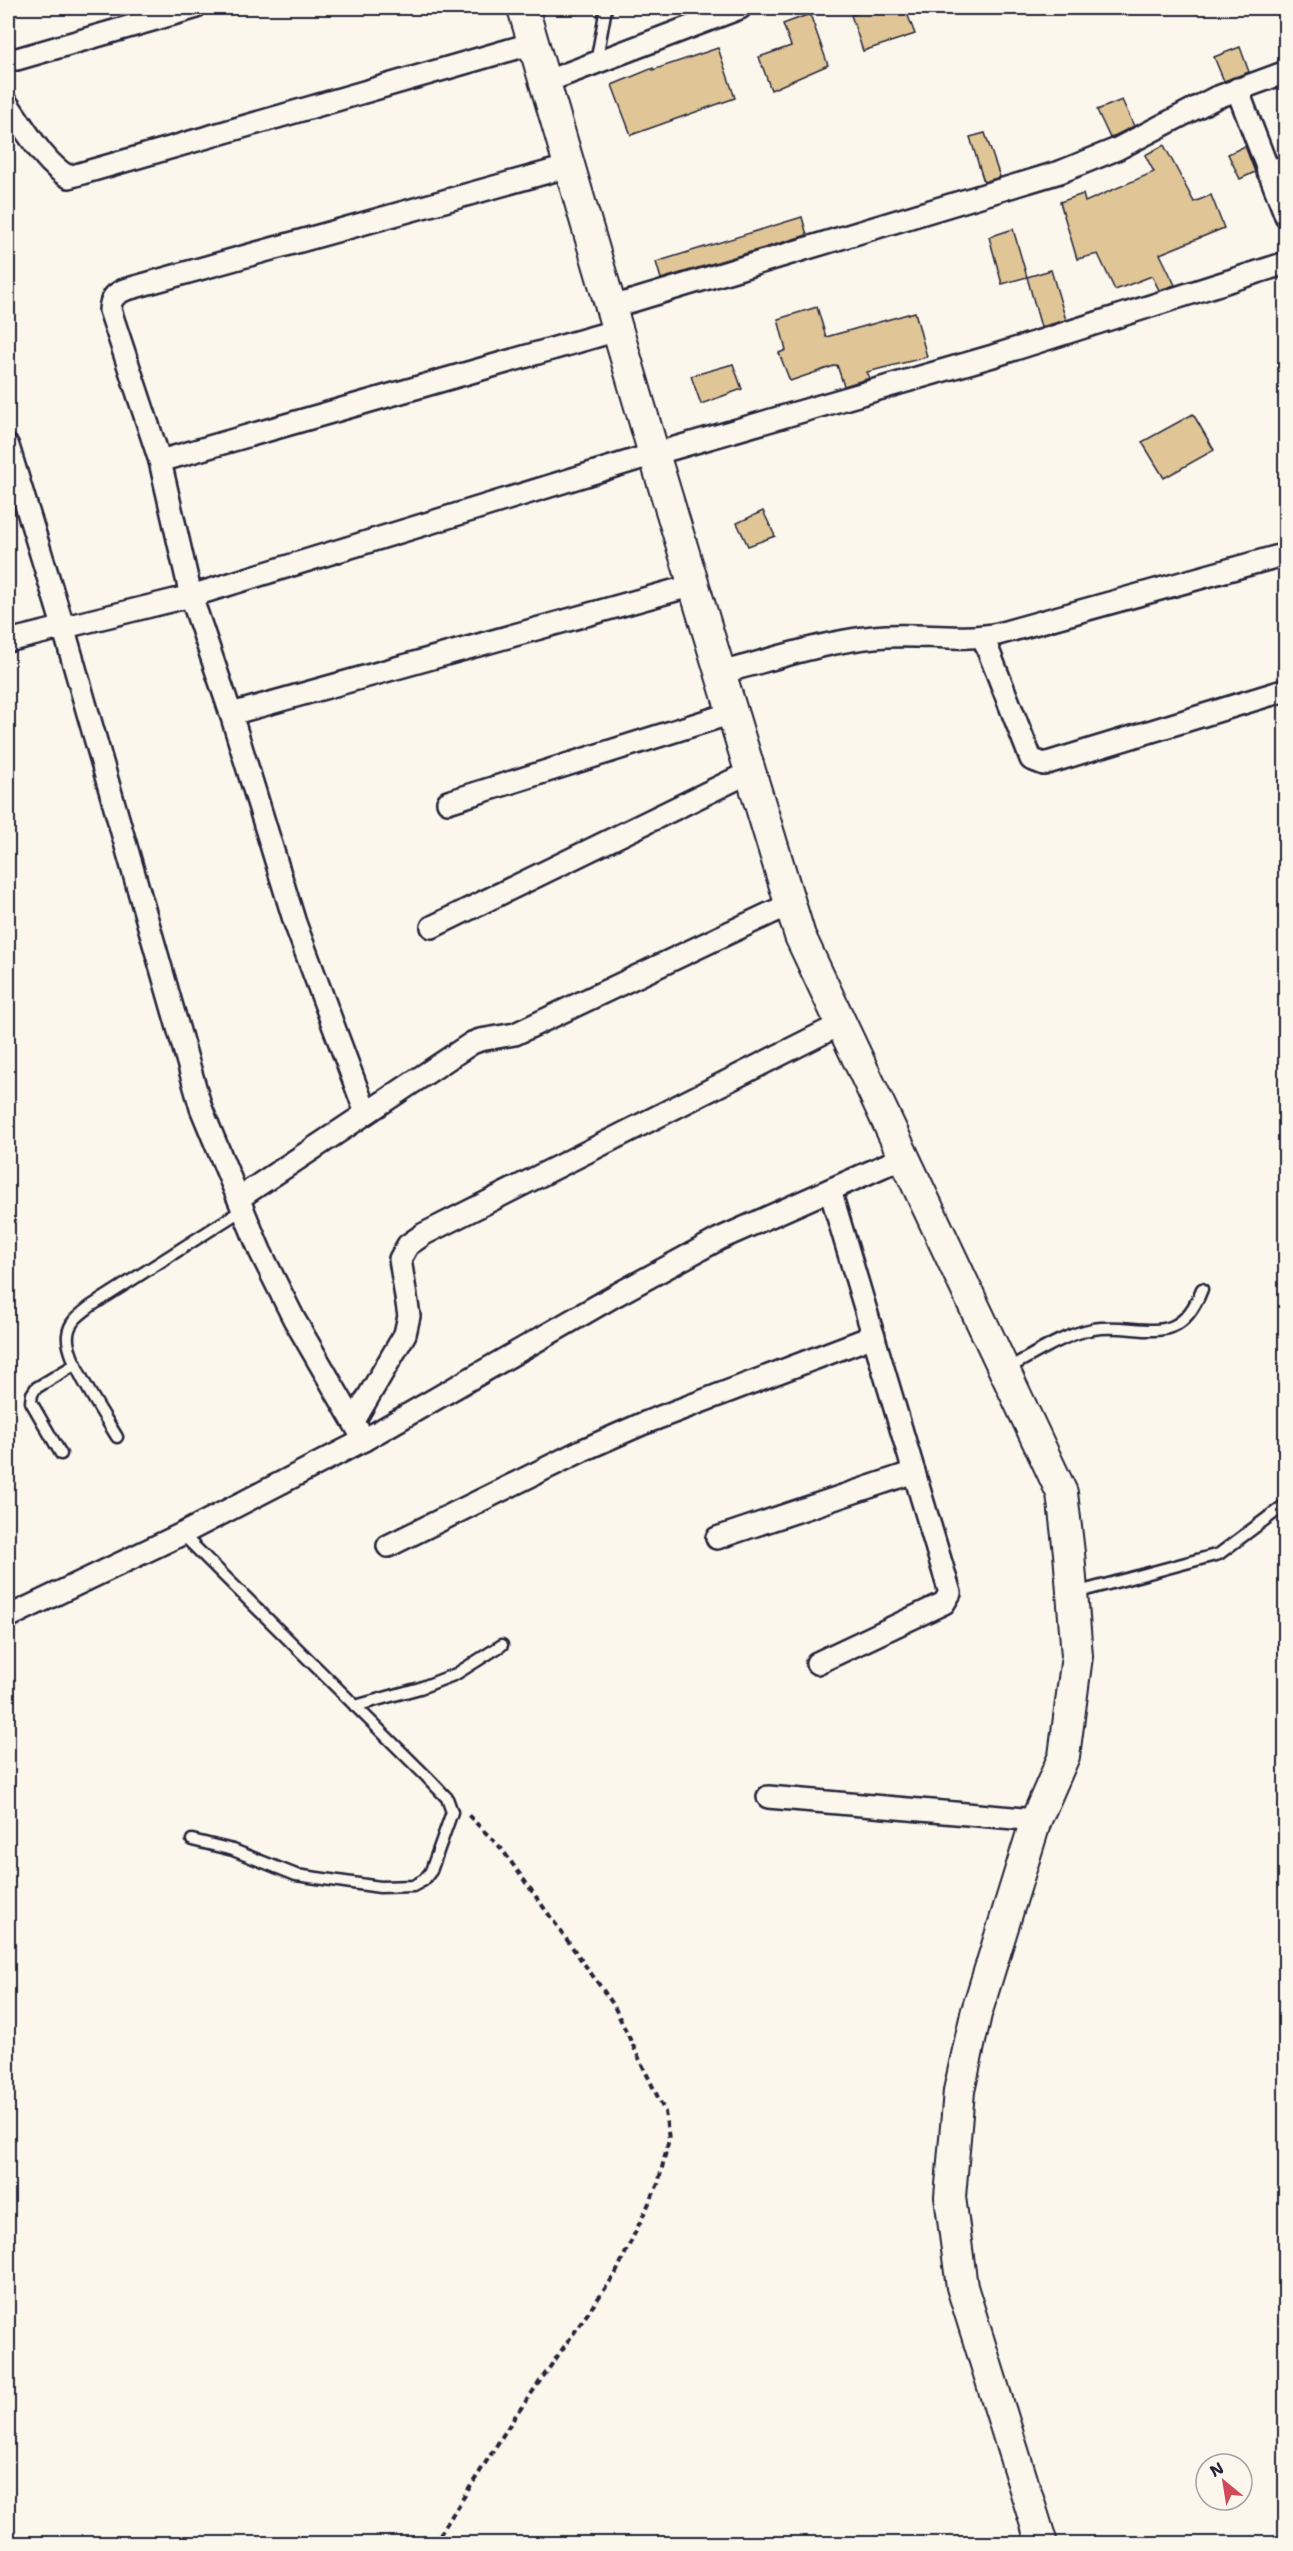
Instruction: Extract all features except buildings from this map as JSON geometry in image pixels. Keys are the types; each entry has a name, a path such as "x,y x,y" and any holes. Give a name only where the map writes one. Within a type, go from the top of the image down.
{"main road":[{"path":"523,8 693,585 800,936 1062,1493 1077,1656 1064,1756 1036,1820 976,2014 959,2091 950,2197 962,2287 1042,2544"}],"street":[{"path":"8,59 17,59 194,8"},
{"path":"545,82 740,8"},
{"path":"8,105 51,163 69,177 534,43"},
{"path":"160,461 615,318 1068,169 1117,149 1238,89 1286,72"},
{"path":"1238,89 1277,169 1286,216"},
{"path":"366,1113 296,923 231,714 191,596 160,461 110,310 115,294 124,290 570,166"},
{"path":"8,641 191,596 654,454 993,356 1286,263"},
{"path":"8,446 63,626 201,1108 260,1251 294,1319 364,1440"},
{"path":"720,673 874,636 902,634 982,637 1210,577 1286,554"},
{"path":"231,714 693,585"},
{"path":"982,637 1031,759 1037,763 1044,764 1286,690"},
{"path":"448,802 732,713"},
{"path":"432,927 750,772"},
{"path":"241,1204 366,1113 472,1043 515,1034 790,904"},
{"path":"354,1421 405,1334 409,1316 400,1258 408,1245 424,1234 841,1024"},
{"path":"8,1617 182,1534 364,1440 709,1244 904,1157"},
{"path":"817,1663 944,1603 949,1599 950,1593 830,1190"},
{"path":"387,1546 602,1441 874,1336"},
{"path":"717,1538 914,1472"},
{"path":"768,1797 1036,1820"}],"lane":[{"path":"596,63 606,8"},
{"path":"117,1437 70,1354 68,1335 73,1321 91,1306 241,1204"},
{"path":"1005,1370 1072,1335 1094,1329 1154,1332 1169,1328 1182,1320 1196,1305 1202,1289"},
{"path":"61,1454 31,1402 32,1394 36,1388 76,1364"},
{"path":"1072,1594 1219,1554 1286,1504"},
{"path":"182,1534 427,1777 447,1798 452,1812 431,1870 424,1880 413,1886 380,1887 296,1875 233,1850 192,1840"},
{"path":"355,1707 420,1688 456,1674 502,1644"}],"path":[{"path":"434,2544 512,2421 616,2273 658,2184 669,2139 664,2112 614,2004 501,1848 476,1821 451,1805"}]}
